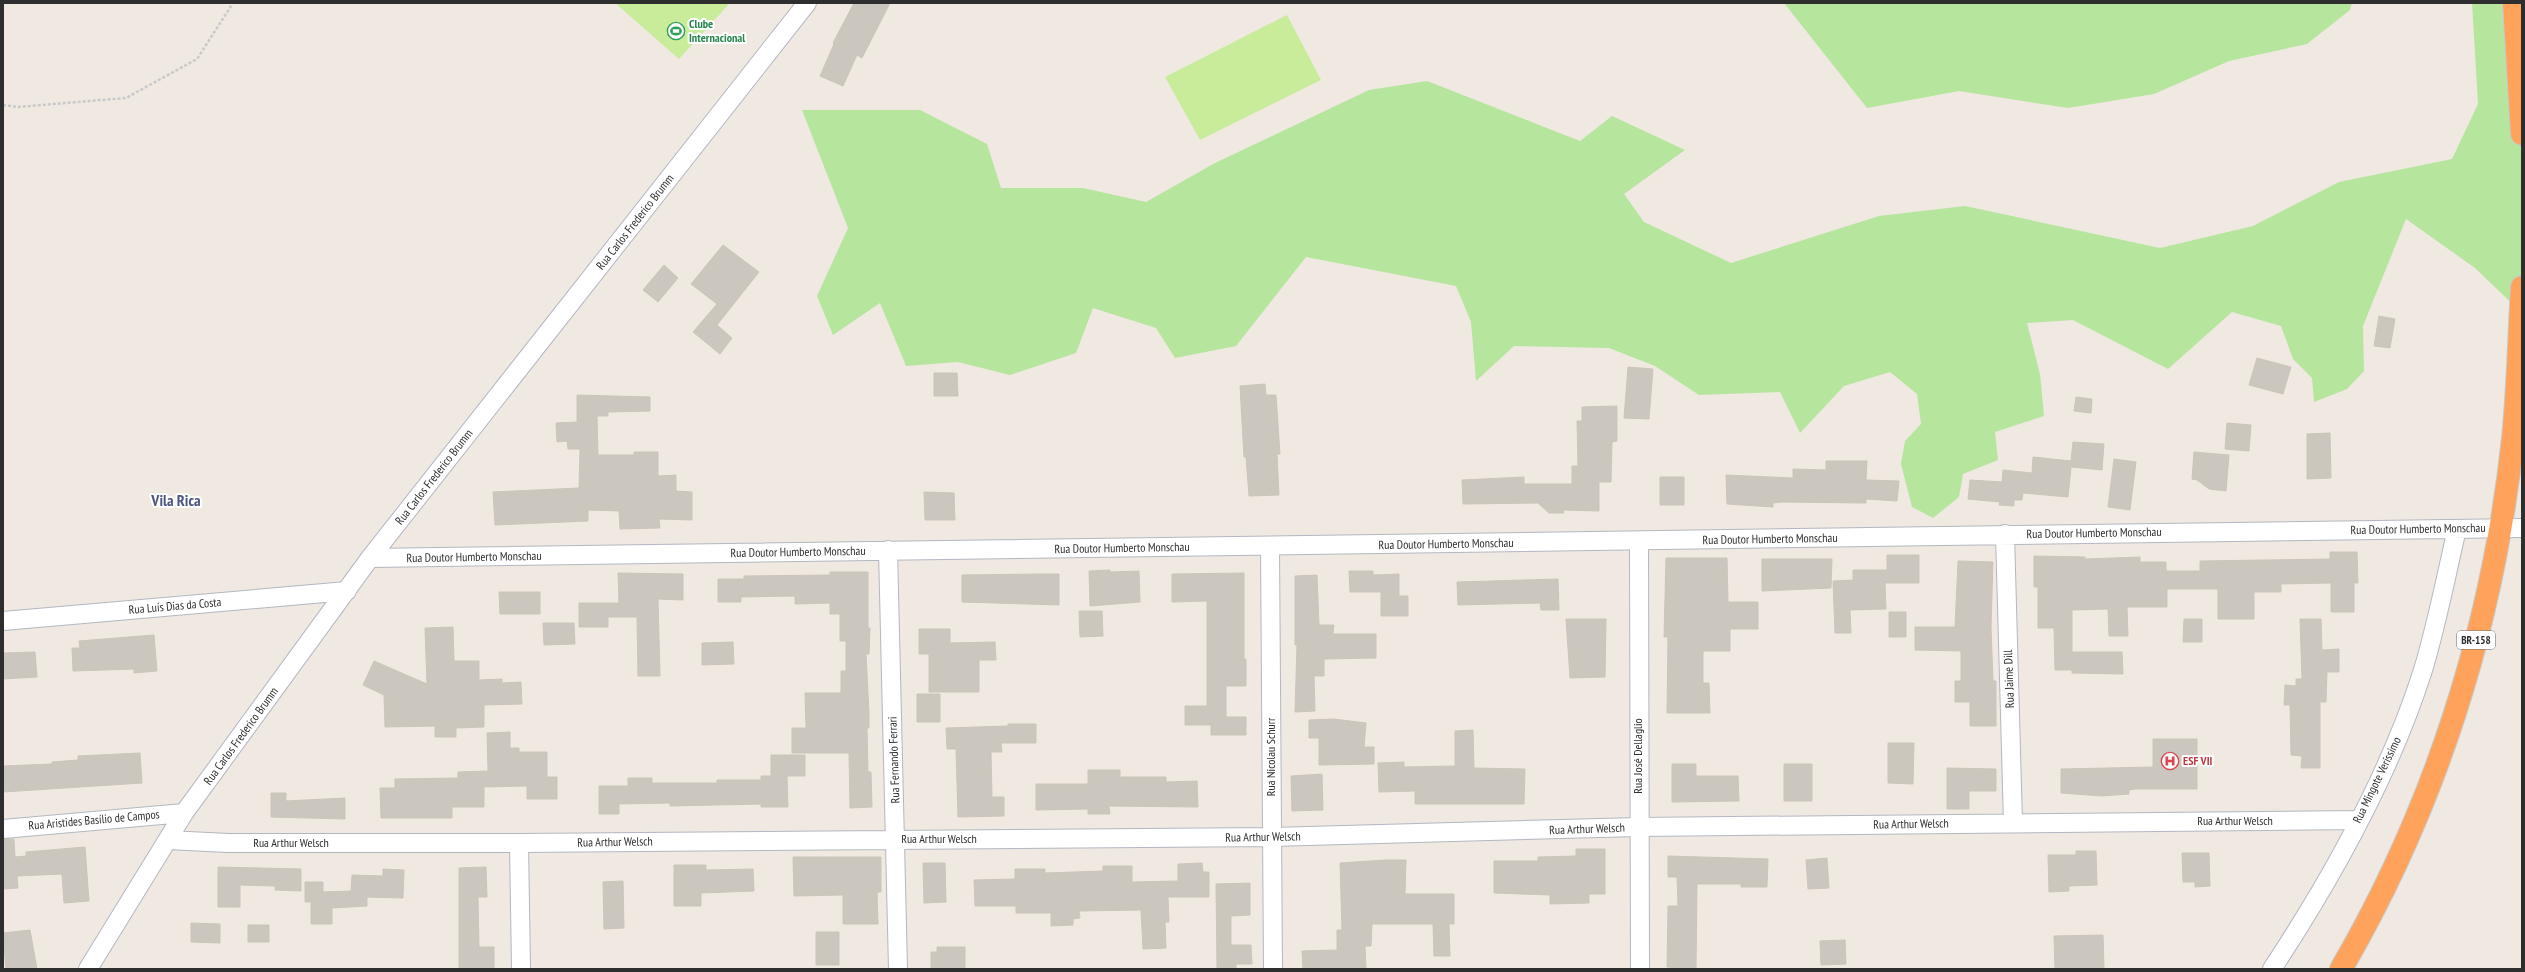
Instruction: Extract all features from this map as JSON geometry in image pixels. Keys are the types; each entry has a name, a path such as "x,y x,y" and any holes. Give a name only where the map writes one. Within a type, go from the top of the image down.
{"highway":[{"path":"2514,3 2522,134"},
{"name":"BR-158","path":"2341,969 2373,914 2410,834 2443,750 2472,657 2500,528 2513,437 2522,287"}],"street":[{"name":"Rua Carlos Frederico Brumm","path":"88,969 184,813 370,558 807,3"},
{"name":"Rua Doutor Humberto Monschau","path":"370,558 888,550 1639,542 2005,534 2522,528"},
{"name":"Rua Mingote Veríssimo","path":"2272,969 2313,904 2391,754 2423,670 2457,529"},
{"name":"Rua Jaime Dill","path":"2005,534 2013,823"},
{"name":"Rua José Dellaglio","path":"1639,542 1638,827 1640,969"},
{"name":"Rua Nicolau Schurr","path":"1270,546 1273,969"},
{"name":"Rua Fernando Ferrari","path":"888,550 898,969"},
{"name":"Rua Luís Dias da Costa","path":"3,621 347,591"},
{"name":"Rua Aristides Basílio de Campos","path":"3,828 184,813"},
{"name":"Rua Arthur Welsch","path":"168,840 228,843 519,843 1271,837 1638,827 2358,820"},
{"path":"519,843 521,969"}],"path":[{"path":"3,105 18,107 126,98 197,59 233,3"}],"green space":[{"name":"Clube Internacional","path":"615,3 730,3 679,59"},
{"path":"1784,3 2352,3 2350,10 2307,44 2229,61 2154,94 2068,108 1959,91 1867,108"},
{"path":"2472,3 2522,3 2522,313 2475,268 2406,219 2363,326 2364,371 2347,389 2314,402 2312,378 2293,359 2281,326 2232,312 2168,369 2073,320 2027,323 2040,374 2044,416 1995,432 1998,460 1963,474 1959,497 1933,518 1912,507 1901,464 1905,441 1921,424 1917,394 1890,372 1844,386 1800,433 1780,392 1699,395 1655,366 1609,348 1514,346 1476,381 1471,322 1456,286 1306,257 1236,346 1175,358 1156,328 1093,308 1076,353 1010,375 958,362 906,366 880,303 833,335 817,296 848,228 802,110 920,110 987,144 1001,188 1083,188 1146,202 1213,164 1369,90 1427,81 1580,141 1612,116 1685,150 1624,194 1644,222 1731,263 1879,216 1965,206 2160,248 2253,226 2339,182 2452,159 2478,104"},
{"path":"1287,15 1321,80 1200,140 1165,77"}],"building":[{"path":"854,3 890,3 862,58 857,55 843,86 820,76 834,44 833,43"},
{"path":"723,245 759,272 717,325 732,338 720,354 693,332 717,304 691,284"},
{"path":"664,265 678,278 658,302 643,290"},
{"path":"2379,316 2395,319 2390,348 2374,346"},
{"path":"2257,358 2291,367 2283,394 2249,385"},
{"path":"1628,367 1653,369 1649,419 1624,418"},
{"path":"934,373 957,373 958,396 934,396"},
{"path":"1265,384 1266,395 1276,395 1280,454 1277,454 1279,495 1249,496 1246,457 1244,457 1240,386"},
{"path":"577,395 650,397 650,411 608,412 608,416 597,416 598,455 634,455 634,452 658,452 658,476 676,475 676,491 692,492 692,520 659,519 660,528 620,529 619,511 588,510 588,521 495,525 493,492 579,488 580,449 568,449 567,441 557,442 556,423 577,422"},
{"path":"2076,397 2092,399 2091,413 2074,411"},
{"path":"1617,406 1617,441 1612,442 1611,482 1599,482 1599,511 1563,510 1564,513 1549,513 1538,503 1463,504 1462,480 1524,477 1524,484 1572,484 1572,466 1578,466 1577,421 1582,421 1582,407"},
{"path":"2227,423 2251,425 2249,451 2225,449"},
{"path":"2330,433 2331,478 2307,479 2307,434"},
{"path":"2073,442 2104,444 2102,470 2071,467 2068,497 2023,493 2022,500 2014,500 2014,506 1999,505 2000,502 1968,499 1970,480 2002,482 2003,470 2032,473 2033,457 2071,461"},
{"path":"2194,452 2229,455 2226,491 2209,489 2197,480 2192,479"},
{"path":"2114,459 2136,462 2130,510 2108,507"},
{"path":"1826,461 1867,461 1866,480 1899,481 1897,501 1866,499 1866,503 1782,502 1773,503 1773,507 1727,504 1726,475 1793,478 1793,469 1826,470"},
{"path":"1660,477 1684,477 1684,505 1660,505"},
{"path":"924,492 954,493 955,520 925,520"},
{"path":"2330,552 2357,552 2358,583 2354,583 2354,612 2331,612 2331,583 2281,584 2281,592 2254,592 2254,619 2218,619 2218,589 2167,589 2167,607 2127,607 2128,636 2109,636 2108,609 2072,610 2072,652 2122,652 2123,674 2072,673 2072,670 2055,670 2054,628 2038,628 2038,587 2034,587 2034,556 2085,557 2085,559 2140,557 2140,562 2166,562 2166,571 2200,571 2200,561 2330,559"},
{"path":"1887,555 1919,555 1919,583 1885,583 1886,609 1850,610 1851,633 1835,633 1833,581 1853,580 1853,570 1887,570"},
{"path":"1666,558 1727,558 1728,602 1758,602 1758,629 1730,629 1730,651 1703,651 1703,683 1709,683 1710,713 1667,713 1668,637 1664,637"},
{"path":"1762,559 1832,559 1831,588 1762,591"},
{"path":"1958,561 1993,562 1991,627 1993,681 1996,681 1996,726 1970,726 1970,702 1955,702 1955,681 1961,681 1961,651 1915,650 1915,627 1955,627"},
{"path":"1110,570 1110,572 1139,571 1140,602 1090,606 1089,571"},
{"path":"1349,571 1373,571 1373,575 1399,574 1399,596 1408,596 1408,616 1381,616 1381,592 1350,592"},
{"path":"830,572 868,572 868,628 870,628 869,654 866,654 869,713 869,728 867,728 868,772 871,772 872,807 850,808 849,753 792,753 792,728 806,728 805,693 841,693 841,671 846,671 846,641 840,641 840,614 830,614 830,603 795,604 795,596 741,597 741,602 718,602 718,579 744,579 744,576 830,575"},
{"path":"618,573 683,574 683,600 658,599 660,676 638,676 637,617 608,617 608,627 579,627 579,603 619,603"},
{"path":"1244,573 1244,659 1246,659 1246,686 1226,686 1226,717 1246,717 1246,735 1211,735 1211,725 1185,725 1185,706 1207,706 1207,601 1172,602 1172,574"},
{"path":"1059,574 1059,605 962,602 962,575"},
{"path":"1317,575 1319,625 1334,625 1333,634 1376,634 1376,658 1324,659 1324,676 1314,676 1315,711 1295,712 1297,645 1295,645 1295,576"},
{"path":"1558,579 1559,610 1541,610 1540,603 1458,605 1457,582"},
{"path":"499,592 540,592 540,614 500,614"},
{"path":"1079,611 1102,611 1103,636 1080,637"},
{"path":"1889,612 1906,612 1906,637 1889,637"},
{"path":"1566,619 1606,619 1605,677 1570,678"},
{"path":"2184,619 2202,619 2202,642 2183,642"},
{"path":"2300,619 2321,619 2322,650 2339,649 2339,672 2327,672 2326,702 2320,702 2320,768 2301,768 2302,756 2291,755 2290,705 2284,705 2285,685 2296,686 2296,679 2302,679"},
{"path":"543,623 574,623 575,644 544,645"},
{"path":"453,627 454,661 479,661 479,680 502,679 502,683 521,682 522,704 484,705 484,727 456,728 456,737 435,737 435,726 385,727 384,695 363,685 374,661 427,684 425,628"},
{"path":"919,629 950,629 950,643 995,642 996,660 979,660 979,692 929,692 929,654 919,654"},
{"path":"154,635 157,671 134,673 134,669 73,671 72,648 80,648 79,641"},
{"path":"733,642 734,664 702,665 702,643"},
{"path":"35,652 37,677 3,679 3,653"},
{"path":"917,694 940,694 940,722 917,722"},
{"path":"1334,719 1366,723 1364,747 1374,747 1374,764 1319,765 1319,738 1309,738 1309,720"},
{"path":"1008,724 1036,724 1036,743 1001,743 1002,752 991,752 992,797 1004,797 1004,816 958,817 956,749 947,749 946,728 1008,726"},
{"path":"1473,730 1474,768 1525,769 1524,804 1415,804 1415,791 1379,792 1378,763 1404,762 1404,767 1455,766 1455,731"},
{"path":"510,732 510,748 519,748 519,752 547,752 547,777 557,777 557,799 527,799 527,786 484,787 484,807 452,807 452,818 381,818 380,788 395,788 395,779 458,778 458,772 488,771 487,733"},
{"path":"2153,739 2197,739 2197,789 2136,789 2129,790 2129,794 2102,796 2061,793 2061,769 2153,767"},
{"path":"1888,743 1914,743 1913,784 1888,783"},
{"path":"140,753 142,783 3,792 3,766 52,764 52,762 78,760 78,756"},
{"path":"771,755 805,755 805,776 787,776 788,807 761,807 761,804 670,806 670,803 619,804 619,814 599,814 599,786 628,786 628,778 652,778 652,783 717,783 717,780 761,780 761,776 771,776"},
{"path":"1672,764 1696,764 1696,776 1738,776 1739,801 1672,802"},
{"path":"1784,764 1812,764 1812,801 1784,801"},
{"path":"1947,768 1996,769 1996,791 1969,791 1969,809 1947,809"},
{"path":"1088,770 1120,770 1120,777 1166,777 1166,782 1197,781 1198,807 1109,806 1110,814 1088,814 1088,809 1036,810 1036,784 1088,784"},
{"path":"1322,774 1323,810 1292,811 1291,776"},
{"path":"271,793 286,793 286,801 345,798 345,819 271,817"},
{"path":"3,839 14,839 15,857 26,856 26,852 85,847 89,901 64,903 62,874 17,876 18,888 3,889"},
{"path":"1576,849 1605,849 1605,894 1589,894 1589,903 1550,904 1550,895 1494,893 1494,861 1538,861 1538,857 1576,856"},
{"path":"2076,851 2096,851 2097,885 2069,886 2069,891 2049,892 2048,855 2076,855"},
{"path":"2182,853 2209,853 2210,886 2195,887 2195,882 2183,882"},
{"path":"1668,856 1768,859 1767,887 1741,887 1741,884 1697,884 1696,969 1667,967 1668,906 1678,906 1677,877 1668,877"},
{"path":"793,857 881,857 881,892 877,892 878,924 843,924 843,895 794,896"},
{"path":"1827,858 1829,888 1808,889 1806,860"},
{"path":"1406,860 1405,894 1454,894 1454,924 1449,924 1450,956 1434,956 1433,924 1372,924 1371,946 1365,946 1366,968 1303,969 1302,951 1337,950 1337,930 1342,930 1340,863"},
{"path":"923,863 945,863 946,902 924,903"},
{"path":"1202,863 1203,872 1209,872 1209,897 1168,897 1169,922 1165,922 1166,948 1143,949 1141,910 1079,911 1080,918 1073,919 1073,925 1051,926 1051,913 1016,913 1016,906 975,906 974,880 1015,879 1015,869 1045,869 1045,873 1103,871 1103,866 1132,866 1132,882 1178,881 1178,864"},
{"path":"674,865 706,865 706,870 753,869 754,891 701,893 701,906 674,906"},
{"path":"218,867 301,869 301,891 275,890 275,886 240,885 240,907 218,907"},
{"path":"486,867 487,897 478,897 479,947 494,947 494,969 459,969 459,868"},
{"path":"383,869 404,870 403,898 367,897 367,906 332,908 332,924 311,924 311,902 305,902 305,882 323,882 323,892 351,891 352,875 383,876"},
{"path":"623,881 624,928 604,929 603,882"},
{"path":"1250,883 1250,915 1231,916 1231,945 1251,945 1252,964 1236,964 1236,969 1217,969 1216,884"},
{"path":"191,923 220,924 220,943 191,942"},
{"path":"248,925 269,925 269,942 248,942"},
{"path":"30,930 37,969 6,969 3,933"},
{"path":"816,932 839,932 839,965 816,965"},
{"path":"2103,935 2104,969 2055,969 2054,936"},
{"path":"1845,940 1846,964 1821,965 1820,941"},
{"path":"937,947 965,947 965,969 931,969 931,952 937,952"}],"place":[{"name":"Clube Internacional","path":"676,31"},
{"name":"ESF VII","path":"2170,761"}],"district":[{"name":"Vila Rica","path":"176,500"}]}
